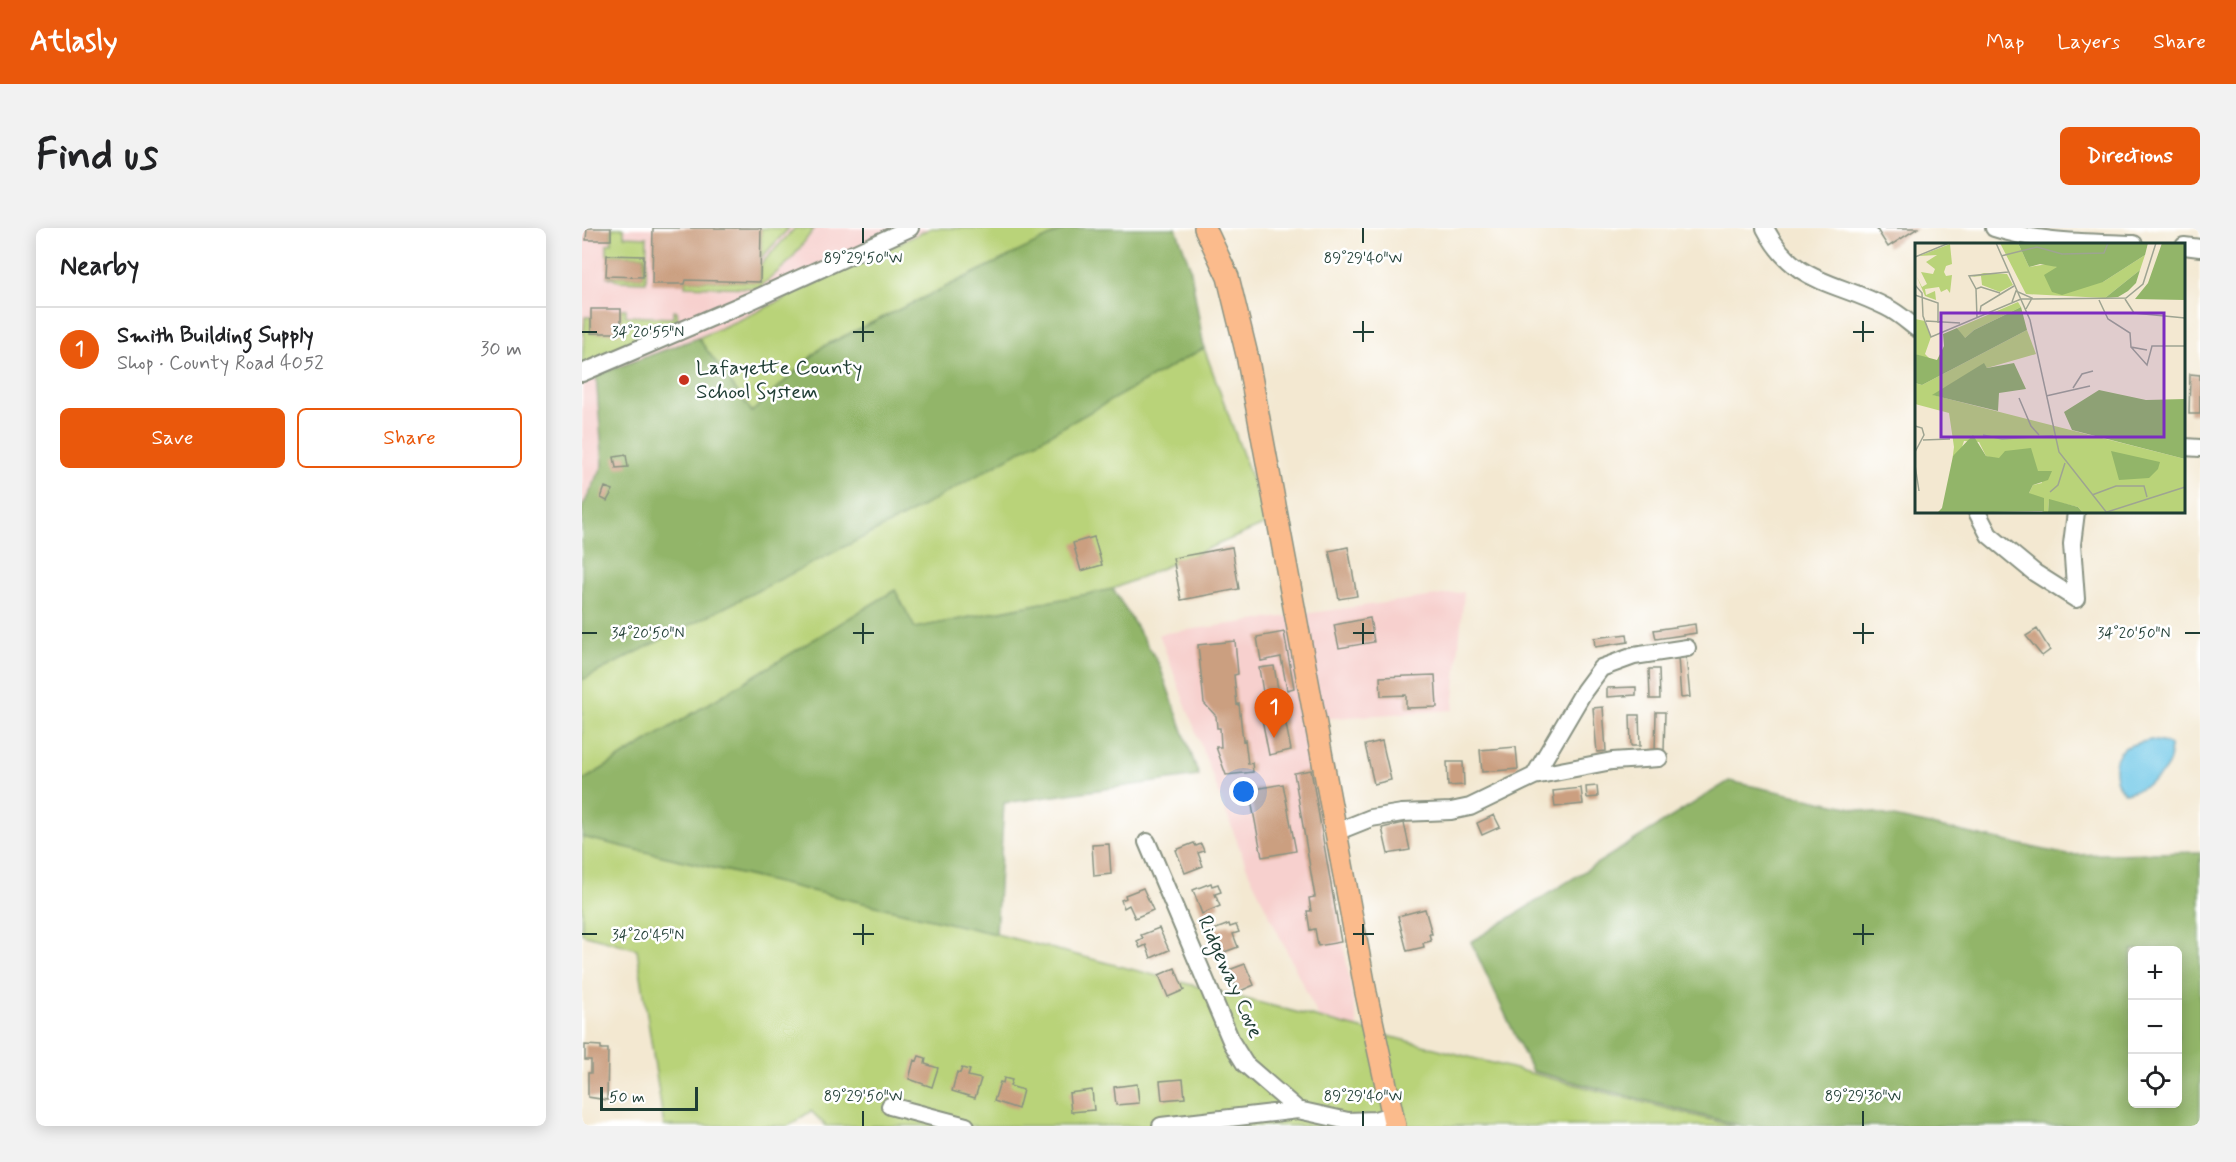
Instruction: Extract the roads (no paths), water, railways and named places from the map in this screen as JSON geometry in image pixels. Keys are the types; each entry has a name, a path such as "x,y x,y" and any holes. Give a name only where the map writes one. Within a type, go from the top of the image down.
{"main road":[{"path":"1205,228 1228,277 1247,355 1336,832 1393,1121"}],"street":[{"path":"582,373 748,302 910,228"},
{"path":"1765,228 1770,239 1794,267 1832,286 1887,307 1915,327"},
{"path":"1994,228 2017,236 2110,243"},
{"path":"2185,246 2200,248"},
{"path":"2185,447 2200,448"},
{"path":"1978,513 1989,535 2035,573 2076,599 2072,544 2076,513"},
{"path":"1534,776 1584,691 1601,668 1634,656 1687,648"},
{"path":"1336,832 1371,818 1402,813 1451,811 1470,807 1534,776 1612,761 1659,758"},
{"name":"Ridgeway Cove","path":"1147,842 1232,1043 1245,1064 1298,1110"},
{"path":"890,1107 966,1126"},
{"path":"1161,1126 1298,1110 1348,1121 1393,1121"}],"water":[{"path":"2151,740 2170,746 2167,767 2152,782 2125,793 2116,778 2115,765 2119,753 2129,746"}],"place":[{"name":"Lafayette County School System","path":"684,380"},
{"name":"Smith Building Supply","path":"1274,738"}]}
